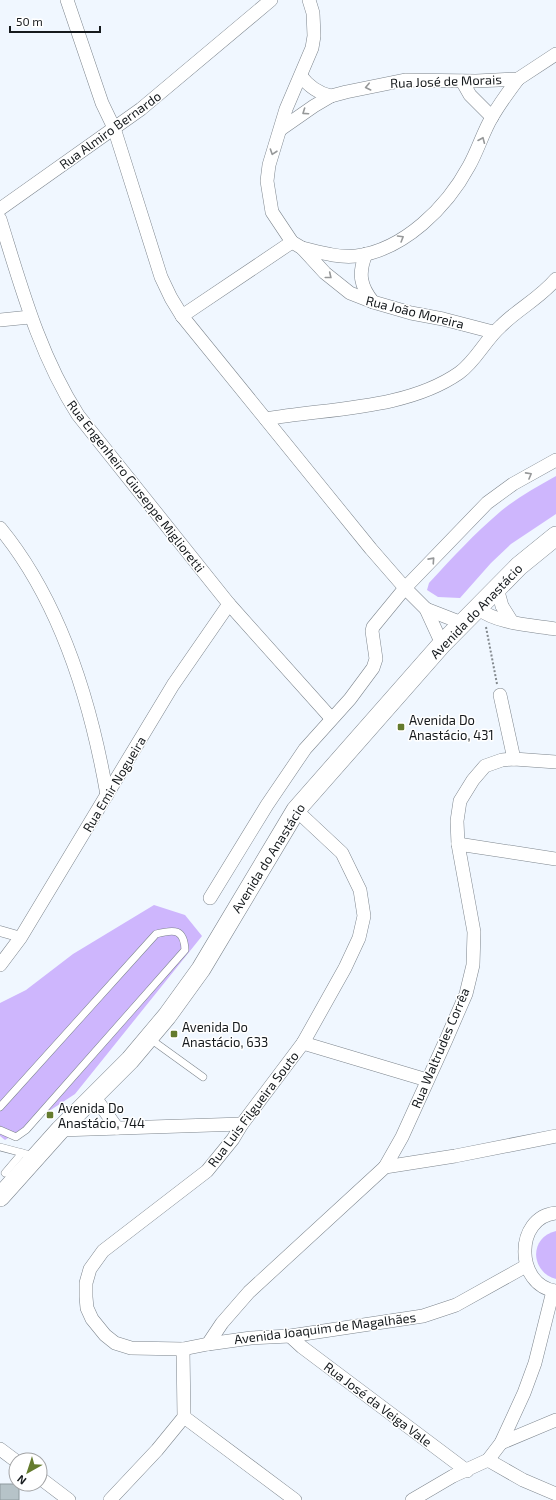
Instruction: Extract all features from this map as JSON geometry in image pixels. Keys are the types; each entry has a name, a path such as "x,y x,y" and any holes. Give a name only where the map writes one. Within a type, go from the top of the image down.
{"main road":[{"name":"Avenida do Anastácio","path":"5,1185 29,1155 60,1130 130,1060 149,1038 201,969 296,810 442,644 462,623 481,611 497,588 535,552 556,536"}],"street":[{"path":"66,0 102,103 114,128 161,277 182,316 405,588 426,609 442,644"},
{"name":"Rua Almiro Bernardo","path":"0,209 141,109 213,47 271,0"},
{"name":"Rua João Moreira","path":"308,0 313,13 314,36 301,76 289,102 269,165 267,181 272,212 297,245 325,273 350,293 373,302 493,332"},
{"name":"Rua José de Morais","path":"281,129 331,96 405,80 462,81 518,79 556,54"},
{"path":"301,76 313,89 321,94 331,96"},
{"path":"182,316 232,283 297,245 335,255 354,256 372,253 402,238 436,211 452,193 469,168 492,117 518,79"},
{"path":"462,81 470,95 492,117"},
{"name":"Rua Engenheiro Giuseppe Miglioretti","path":"0,219 30,317 60,387 78,415 229,604 331,718"},
{"path":"366,254 363,262 361,283 365,292 373,302"},
{"path":"266,419 296,413 376,403 421,392 459,373 472,360 493,332 531,303 556,279"},
{"path":"0,320 30,317"},
{"path":"210,898 279,786 305,749 331,718 350,699 373,668 376,659 372,631 373,627 405,588 487,503 513,484 556,460"},
{"path":"0,528 43,594 68,652 98,746 107,795"},
{"path":"497,588 502,606 512,622"},
{"name":"Rua Emir Nogueira","path":"0,965 21,937 173,685 229,604"},
{"path":"426,609 462,623"},
{"path":"481,611 512,622 556,629"},
{"path":"500,695 514,759"},
{"name":"Rua Waltrudes Corrêa","path":"385,1167 402,1137 463,1000 474,965 474,932 458,844 457,821 460,801 473,780 485,766 502,760 514,759 556,762"},
{"name":"Rua Luis Filgueira Souto","path":"208,1344 183,1349 131,1348 115,1343 105,1335 92,1319 87,1308 86,1283 90,1269 103,1251 207,1170 233,1139 242,1124 303,1043 345,968 359,938 364,916 360,890 342,852 296,810"},
{"path":"458,844 556,859"},
{"path":"0,931 21,937"},
{"path":"303,1043 427,1080"},
{"path":"94,1096 117,1128"},
{"path":"60,1130 242,1124"},
{"path":"208,1344 222,1323 249,1292 385,1167 455,1156 556,1136"},
{"path":"412,1500 453,1476 467,1471 488,1460 501,1443 524,1393 535,1363 555,1291 542,1286 532,1277 526,1266 524,1249 528,1234 538,1221 556,1213"},
{"name":"Avenida Joaquim de Magalhães","path":"208,1344 251,1338 290,1336 423,1316 456,1305 526,1266"},
{"name":"Rua José da Veiga Vale","path":"290,1336 302,1347 467,1471"},
{"path":"110,1500 157,1450 184,1417 183,1349"},
{"path":"184,1417 294,1500"},
{"path":"501,1443 556,1420"},
{"path":"488,1460 523,1480 556,1494"},
{"path":"48,1484 69,1500"}],"lane":[{"path":"0,1107 156,934 168,930 180,933 184,938 185,950 26,1130 16,1137 0,1130"},
{"path":"149,1038 203,1077"},
{"path":"0,1147 29,1155"},
{"path":"0,1166 5,1185"}],"path":[{"path":"481,611 500,695"}],"shaded area":[{"path":"556,476 556,514 511,544 491,563 460,598 438,597 427,590 429,583 491,519 514,501"},
{"path":"154,905 185,915 202,936 75,1094 5,1140 0,1136 0,1003 26,990 73,954"},
{"path":"556,1231 556,1279 547,1275 541,1269 537,1262 536,1255 537,1247 541,1240 547,1234"}],"building":[{"path":"0,1484 8,1484 8,1492 19,1492 19,1500 0,1500"}],"place":[{"name":"Avenida Do Anastácio, 431","path":"401,727"},
{"name":"Avenida Do Anastácio, 633","path":"174,1034"},
{"name":"Avenida Do Anastácio, 744","path":"50,1115"}]}
